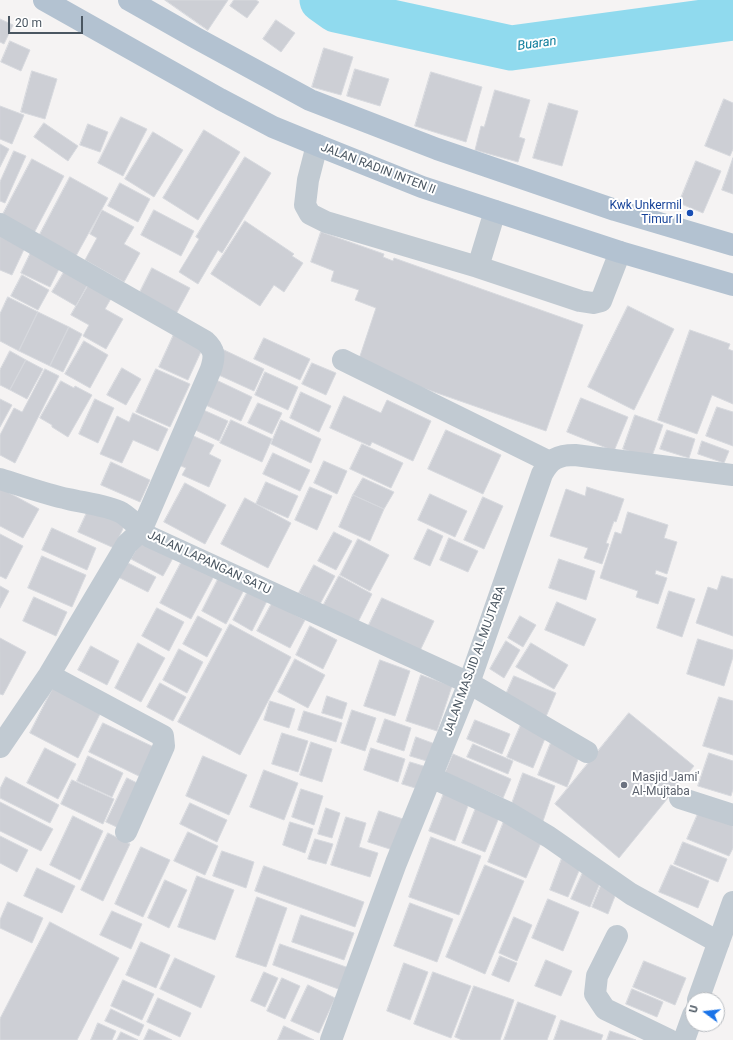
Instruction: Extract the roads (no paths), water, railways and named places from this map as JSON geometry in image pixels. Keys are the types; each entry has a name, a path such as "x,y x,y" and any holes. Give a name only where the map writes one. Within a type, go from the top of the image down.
{"main road":[{"name":"JALAN RADIN INTEN II","path":"44,0 220,99 273,126 317,145 422,187 495,212 620,252 733,285"},
{"path":"129,0 310,100 437,149 615,210 733,245"}],"street":[{"path":"317,145 308,180 305,205 310,214 326,222 478,267 580,301 593,303 601,301 620,252"},
{"path":"478,267 495,212"},
{"path":"0,224 205,340 212,347 214,354 214,361 141,530 120,512 90,503 68,499 0,479"},
{"path":"342,360 550,462 558,457 575,455 733,475"},
{"name":"JALAN MASJID AL MUJTABA","path":"338,1038 396,863 469,683 542,474 550,462"},
{"name":"JALAN LAPANGAN SATU","path":"4,733 48,675 127,544 141,530 150,537 469,683 587,752"},
{"path":"48,675 163,736 164,746 126,832"},
{"path":"431,777 507,812 549,837 631,894 719,942"},
{"path":"680,798 733,815"},
{"path":"701,992 733,902"},
{"path":"617,936 598,976 595,994 605,1009 669,1040"}],"waterway":[{"name":"Buaran","path":"322,0 336,10 511,48 733,18"}],"place":[{"name":"Kwk Unkermil Timur II","path":"690,213"},
{"name":"Masjid Jami' Al-Mujtaba","path":"624,785"}]}
